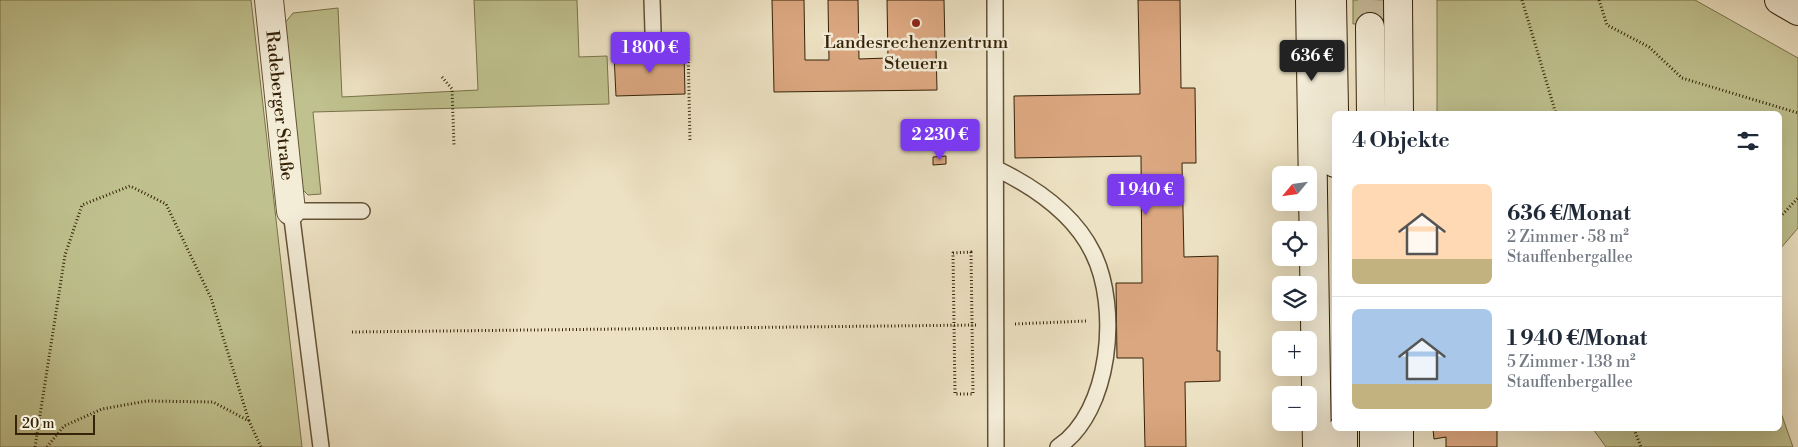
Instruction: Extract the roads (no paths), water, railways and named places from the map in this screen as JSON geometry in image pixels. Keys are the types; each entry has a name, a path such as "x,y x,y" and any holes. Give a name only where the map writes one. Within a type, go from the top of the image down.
{"main road":[{"name":"Radeberger Straße","path":"273,0 291,211"},
{"path":"1310,0 1317,447"},
{"path":"1332,0 1334,111"},
{"path":"1398,0 1399,111"},
{"path":"1779,0 1798,11"},
{"path":"1370,27 1371,111"},
{"path":"1343,431 1343,447"},
{"path":"1374,431 1374,447"},
{"path":"1399,431 1399,447"}],"lane":[{"path":"652,0 652,31"},
{"path":"995,0 996,447"},
{"path":"996,169 1040,192 1073,225 1093,253 1105,291 1107,321 1102,372 1090,410 1067,441 1058,447"},
{"path":"321,447 291,211 362,211"}],"tunnel":[{"path":"1370,27 1372,0"}],"place":[{"name":"Landesrechenzentrum Steuern","path":"916,23"}]}
